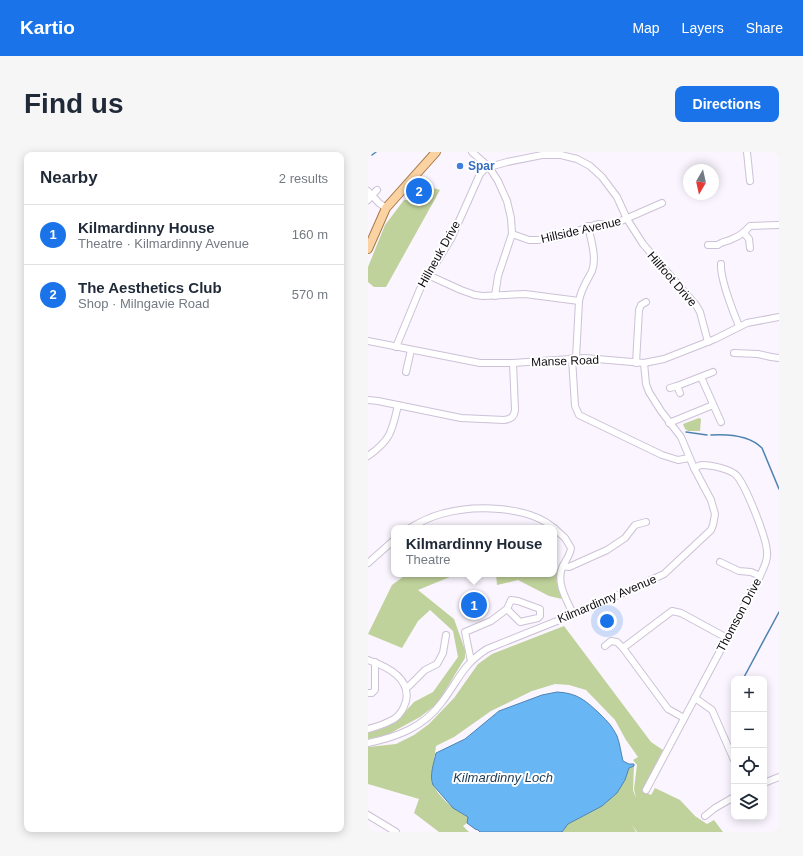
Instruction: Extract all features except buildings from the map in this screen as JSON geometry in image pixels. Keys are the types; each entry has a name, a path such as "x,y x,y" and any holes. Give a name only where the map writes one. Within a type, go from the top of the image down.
{"main road":[{"path":"368,249 386,208 436,152"}],"street":[{"path":"472,152 489,167 502,188 511,218 512,234 498,276 495,296"},
{"path":"747,152 750,181"},
{"name":"Hillfoot Drive","path":"489,167 542,155 561,155 577,159 590,166 602,176 617,197 627,219 643,244 696,305 700,312 708,342"},
{"name":"Hillneuk Drive","path":"396,347 417,294 451,239 477,179 486,168 489,167"},
{"path":"377,190 369,195 386,208"},
{"path":"627,219 662,203"},
{"name":"Hillside Avenue","path":"512,234 529,240 556,238 588,226 598,224 614,224 627,219"},
{"path":"708,245 718,245 721,242 731,240 744,234 750,226 779,225"},
{"path":"588,226 593,253 593,265 580,293 579,300 574,358 575,406 579,415 662,456 678,460 689,458"},
{"path":"744,234 749,239 750,248"},
{"path":"721,264 721,270 729,299 739,326"},
{"path":"428,275 469,294 483,296 525,294 579,300"},
{"path":"636,363 639,310 641,305 646,302"},
{"name":"Manse Road","path":"368,341 474,363 513,363 574,358 595,358 644,363 664,359 722,337 739,326 756,320 779,317"},
{"path":"406,372 411,350"},
{"path":"734,353 758,354 779,358"},
{"path":"368,400 462,418 509,419 512,417 515,410 513,363"},
{"name":"Kilmardinny Avenue","path":"368,743 396,736 419,725 428,718 442,703 471,660 478,654 492,646 573,614 664,574 711,530 714,520 714,509 711,500 689,458 681,438 649,392 646,384 644,363"},
{"path":"670,388 713,372"},
{"path":"701,377 721,422"},
{"path":"677,386 680,393"},
{"path":"368,456 386,442 391,434 398,405"},
{"path":"669,422 713,405"},
{"name":"Thomson Drive","path":"646,790 760,576 768,556 767,546 754,511 736,476 729,470 717,467 702,465 694,468"},
{"path":"416,525 433,516 465,510 487,509 514,511 526,514 549,525"},
{"path":"563,566 569,567 607,550 626,538 635,525 646,522"},
{"path":"557,531 565,538 571,548 568,558 563,566 560,580 573,614"},
{"path":"368,564 391,543"},
{"path":"720,562 739,571 751,572 760,576"},
{"path":"471,660 465,632 491,621 508,609 511,600 540,609 540,616 520,622 508,609"},
{"path":"622,648 672,611 682,613 727,638"},
{"path":"406,688 410,686 425,670 437,664 443,653 446,636"},
{"path":"605,646 611,641 617,642 668,709 684,718"},
{"path":"368,660 388,668 397,675 406,688 406,700 400,714 393,719 368,729"},
{"path":"368,693 372,693 375,690 375,662"},
{"path":"694,698 712,710 731,753"},
{"path":"767,782 779,777"},
{"path":"705,816 731,799"},
{"path":"368,815 396,832"}],"green space":[{"path":"433,188 440,190 386,287 374,287 368,282 368,267 385,225 404,200 420,200"},
{"path":"699,418 701,419 700,431 688,431 685,429 683,424"},
{"path":"557,569 558,569 557,580 562,599 549,596 518,580 497,585 496,577 557,577"},
{"path":"403,577 450,577 418,590 454,619 465,650 465,658 437,704 420,717 387,735 368,739 368,733 396,722 414,702 433,692 458,657 453,631 430,610 418,621 402,648 368,634 392,585"},
{"path":"564,626 651,742 663,750 643,791 651,795 655,788 680,800 695,816 707,824 714,820 723,832 637,832 632,825 636,832 562,832 568,824 602,806 617,793 625,780 629,768 634,766 633,790 636,798 634,789 637,765 633,760 638,757 626,740 615,720 586,690 569,685 555,684 532,691 491,711 454,737 436,746 431,781 434,787 447,802 457,811 468,817 467,823 463,826 469,832 439,832 414,813 419,799 368,784 368,747 396,744 414,735 429,724 454,698 478,664 492,654"}],"water":[{"name":"Kilmardinny Loch","path":"557,692 571,694 581,698 600,714 610,724 617,736 623,761 629,764 634,764 634,766 629,768 625,780 617,793 602,806 568,824 562,832 480,832 467,823 468,817 453,808 433,785 432,774 436,753 465,739 499,711 542,695"}],"waterway":[{"path":"372,155 376,152"},
{"path":"686,432 707,435"},
{"path":"711,435 738,436 751,440 757,444 762,448 779,489"},
{"path":"745,676 779,612"}],"place":[{"name":"Spar","path":"460,166"},
{"name":"The Aesthetics Club","path":"419,191"},
{"name":"Kilmardinny House","path":"474,605"}]}
